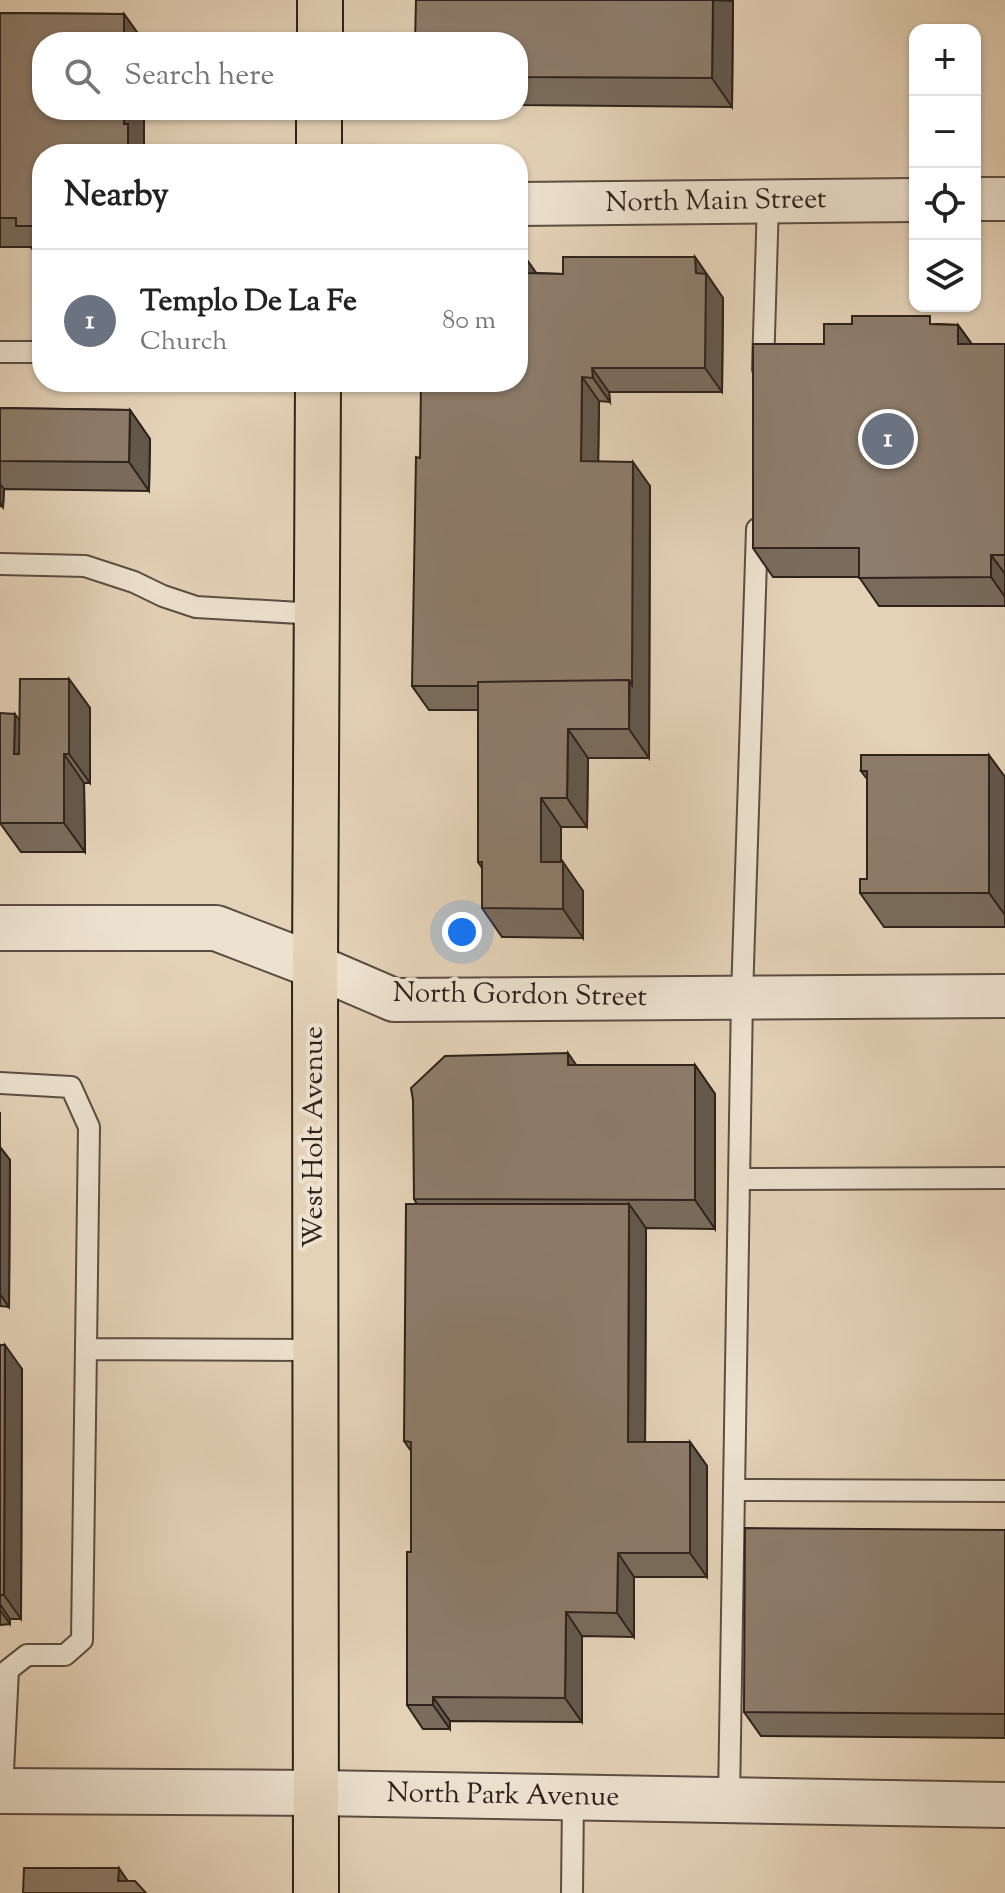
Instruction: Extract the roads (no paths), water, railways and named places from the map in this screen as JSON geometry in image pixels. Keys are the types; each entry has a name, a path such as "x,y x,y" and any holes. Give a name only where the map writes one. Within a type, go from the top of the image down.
{"main road":[{"path":"320,0 320,32"},
{"path":"319,120 319,144"},
{"name":"West Holt Avenue","path":"316,1893 318,392"}],"street":[{"path":"981,199 1005,199"},
{"name":"North Main Street","path":"528,204 909,200"},
{"name":"North Gordon Street","path":"0,928 216,928 394,1000 1005,996"},
{"name":"North Park Avenue","path":"1,1791 317,1793 1005,1805"}],"lane":[{"path":"762,392 768,201"},
{"path":"0,352 32,352"},
{"path":"729,1800 742,997 758,504"},
{"path":"0,564 85,566 196,607 317,614"},
{"path":"0,1083 71,1087 89,1127 82,1640 65,1655 27,1655 8,1670 1,1791"},
{"path":"739,1179 1005,1178"},
{"path":"86,1349 316,1350"},
{"path":"734,1490 1005,1491"},
{"path":"572,1893 573,1797"}],"place":[{"name":"Templo De La Fe","path":"888,439"}]}
